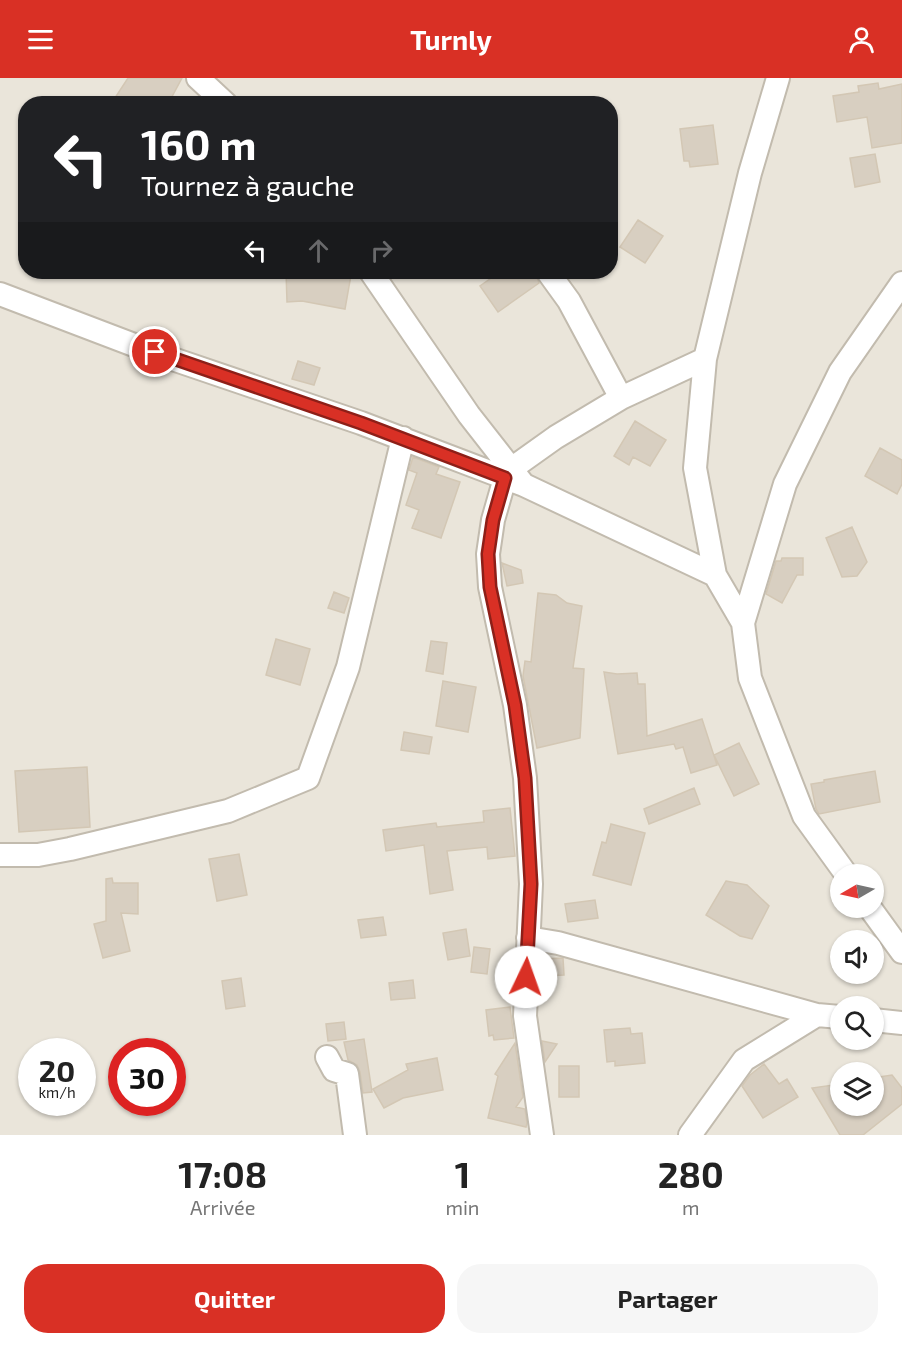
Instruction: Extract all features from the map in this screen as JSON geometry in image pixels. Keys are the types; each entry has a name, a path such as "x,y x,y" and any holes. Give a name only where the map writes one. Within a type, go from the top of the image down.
{"street":[{"path":"198,78 217,96"},
{"path":"778,78 750,173 705,358 695,468 715,574 743,623 750,678 804,816 839,864"},
{"path":"376,279 513,477"},
{"path":"553,279 569,301 621,398"},
{"path":"743,623 785,484 840,372 902,283"},
{"path":"0,294 155,352 513,477 715,574"},
{"path":"542,1135 525,1016 531,884 525,778 515,705 490,587 488,554 493,520 513,477 556,437 621,398 705,358"},
{"path":"0,855 38,855 70,849 228,811 308,778 348,667 403,438"},
{"path":"877,918 902,952"},
{"path":"528,938 558,943 817,1015 830,1016"},
{"path":"690,1135 744,1060 817,1015"},
{"path":"884,1021 902,1023"},
{"path":"327,1057 334,1070 347,1074 355,1135"}],"shaded area":[{"path":"0,78 902,78 902,1135 0,1135"}],"building":[{"path":"128,78 182,78 172,96 116,96"},
{"path":"878,83 879,89 902,84 902,143 872,148 867,117 837,122 833,96 859,92 858,86"},
{"path":"713,125 718,164 690,167 689,161 684,161 680,129"},
{"path":"875,154 880,182 855,187 850,158"},
{"path":"638,220 663,236 645,263 620,247"},
{"path":"286,279 350,279 345,309 302,301 287,302"},
{"path":"490,279 538,279 539,283 498,312 480,286"},
{"path":"298,361 320,368 314,385 292,379"},
{"path":"635,421 666,440 650,466 633,457 629,465 614,456"},
{"path":"880,448 902,460 902,484 897,494 865,476"},
{"path":"413,457 439,467 436,474 460,482 441,538 412,528 419,510 406,505 417,473 409,470"},
{"path":"852,527 867,562 857,576 842,577 826,538"},
{"path":"782,558 803,558 803,575 797,575 782,603 766,594 776,561 781,561"},
{"path":"502,563 521,570 523,583 507,586"},
{"path":"334,592 349,598 344,613 328,608"},
{"path":"538,593 556,595 567,603 582,606 573,668 584,669 580,738 537,748 523,676 525,661 531,662"},
{"path":"276,639 310,649 300,685 266,675"},
{"path":"431,641 447,643 443,674 426,671"},
{"path":"604,672 637,673 638,684 645,684 647,736 702,719 717,765 691,773 683,747 676,749 674,744 618,754"},
{"path":"443,681 476,687 468,732 436,726"},
{"path":"404,732 432,737 429,754 401,750"},
{"path":"739,743 759,784 734,796 714,755"},
{"path":"87,767 90,827 19,832 15,771"},
{"path":"875,771 880,802 819,814 811,784"},
{"path":"694,788 700,804 649,824 644,809"},
{"path":"510,808 515,856 488,859 487,847 447,851 453,890 430,894 424,845 386,851 383,830 436,823 437,827 484,822 483,811"},
{"path":"611,824 645,833 631,885 593,875 602,842 606,843"},
{"path":"239,854 247,895 217,901 209,859"},
{"path":"112,878 113,883 138,883 138,914 121,913 130,951 103,958 94,924 106,921 106,879"},
{"path":"726,881 747,885 769,906 752,939 740,936 706,915"},
{"path":"595,900 598,918 568,922 565,904"},
{"path":"383,917 386,935 361,938 358,920"},
{"path":"466,929 470,956 448,960 443,933"},
{"path":"474,947 490,949 487,974 471,972"},
{"path":"563,958 564,975 540,976 541,959"},
{"path":"241,978 245,1006 226,1009 222,981"},
{"path":"413,980 415,998 391,1000 389,983"},
{"path":"510,1007 514,1038 494,1040 493,1035 489,1036 486,1010"},
{"path":"344,1022 346,1039 328,1041 326,1024"},
{"path":"630,1028 631,1034 642,1033 645,1063 615,1066 615,1061 607,1062 604,1030"},
{"path":"364,1039 372,1092 363,1093 360,1072 357,1065 348,1060 344,1042"},
{"path":"542,1041 557,1044 545,1062"},
{"path":"515,1043 523,1097 516,1107 525,1109 526,1127 488,1118 498,1076 495,1074"},
{"path":"437,1058 443,1090 403,1098 384,1108 373,1089 408,1070 406,1064"},
{"path":"764,1064 779,1084 787,1079 798,1097 763,1118 742,1086 750,1075"},
{"path":"559,1066 579,1066 579,1097 559,1097"},
{"path":"892,1075 902,1088 902,1104 863,1135 840,1135 812,1088 830,1085 830,1116 884,1116 884,1076"}],"route":[{"path":"155,352 361,423 505,478 493,520 488,554 490,587 515,705 525,778 531,884 526,977"}]}
